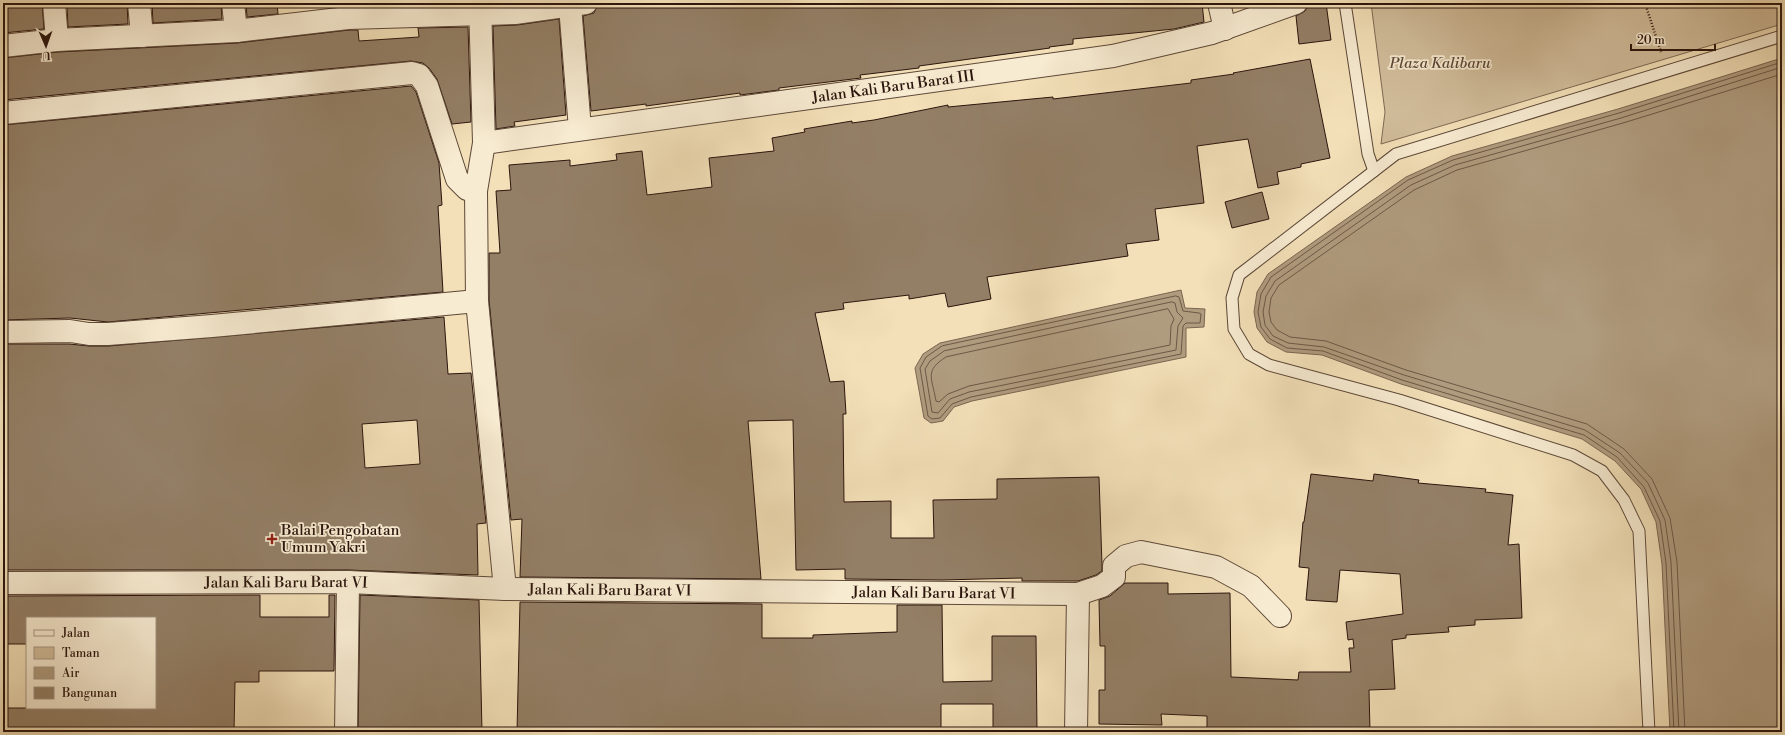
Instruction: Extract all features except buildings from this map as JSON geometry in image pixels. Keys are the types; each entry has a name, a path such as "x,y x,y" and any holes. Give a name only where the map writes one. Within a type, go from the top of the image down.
{"street":[{"path":"54,3 57,40"},
{"path":"139,3 142,36"},
{"path":"233,3 236,31"},
{"path":"1219,3 1225,29"},
{"name":"Jalan Kali Baru Barat III","path":"484,143 1113,56 1225,29 1296,3"},
{"path":"3,46 57,40 236,31 330,12 481,8 515,13 578,4 580,130"},
{"path":"481,8 484,143 476,191 477,301 505,589"},
{"path":"3,113 412,73 419,75 427,86 457,179 467,189 476,191"},
{"path":"3,332 70,331 89,334 108,334 212,326 477,301"},
{"name":"Jalan Kali Baru Barat VI","path":"3,583 348,582 505,589 1078,594 1102,586 1114,577 1114,566 1126,556 1141,552 1216,567 1252,586 1280,616"},
{"path":"346,732 348,582"},
{"path":"1076,732 1078,594"}],"lane":[{"path":"1345,3 1368,154 1374,171"},
{"path":"1649,732 1639,531 1624,500 1602,471 1573,455 1414,405 1269,365 1249,354 1234,329 1232,298 1239,274 1396,154 1782,36"}],"path":[{"path":"1645,3 1662,56"}],"green space":[{"name":"Plaza Kalibaru","path":"1371,3 1782,3 1782,24 1381,144 1385,112"}],"water":[{"path":"1782,58 1782,732 1670,732 1662,564 1656,522 1641,489 1615,461 1582,439 1401,384 1322,355 1286,352 1267,342 1257,328 1254,312 1257,292 1268,274 1406,177 1452,156 1618,109"},
{"path":"1181,290 1185,308 1205,309 1204,327 1186,328 1186,357 972,401 954,407 943,421 931,423 924,418 915,368 923,354 940,343"}],"place":[{"name":"Balai Pengobatan Umum Yakri","path":"272,539"}]}
